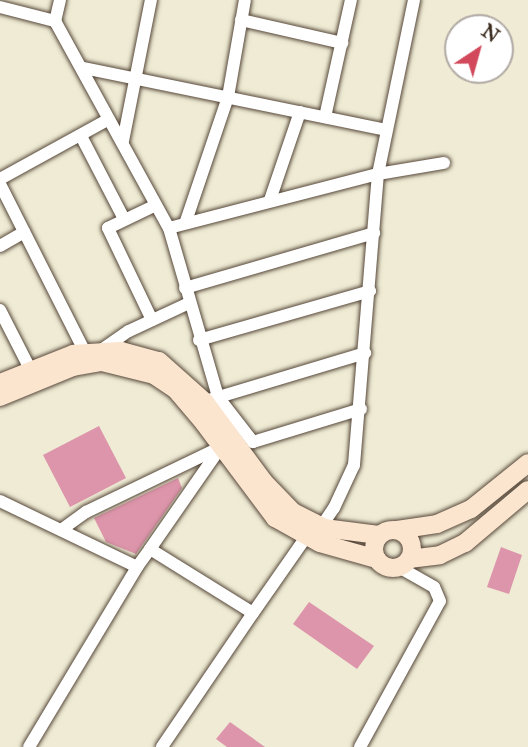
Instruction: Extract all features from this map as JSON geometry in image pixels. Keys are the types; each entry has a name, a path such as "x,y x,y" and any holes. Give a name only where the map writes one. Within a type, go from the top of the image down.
{"main road":[{"path":"0,383 30,369 92,351 159,361 211,399 281,502 321,527 388,532 438,524 471,509 528,463"},
{"path":"0,397 73,367 102,362 131,366 176,390 275,518 306,537 377,559 386,567 440,555 466,543 528,490"},
{"path":"377,559 374,547 388,532"},
{"path":"388,532 411,541 404,563"}],"street":[{"path":"55,21 60,0"},
{"path":"123,141 132,77 150,0"},
{"path":"186,221 228,97 245,0"},
{"path":"325,117 351,0"},
{"path":"162,747 306,537 321,527 354,465 361,409 378,174 414,0"},
{"path":"0,7 55,21 84,68 169,228 200,340 211,399 253,442 361,409"},
{"path":"241,20 342,43"},
{"path":"84,68 385,130"},
{"path":"270,200 300,112"},
{"path":"0,179 109,119"},
{"path":"81,136 123,217"},
{"path":"169,228 186,221 378,174 443,163"},
{"path":"0,184 24,232 92,351 189,303"},
{"path":"152,320 108,228 123,217 156,205"},
{"path":"0,246 24,232"},
{"path":"185,288 374,233"},
{"path":"200,340 370,291"},
{"path":"0,310 30,369"},
{"path":"211,399 365,353"},
{"path":"61,530 86,512 221,447"},
{"path":"29,747 136,567 221,447"},
{"path":"0,501 136,567"},
{"path":"150,549 253,613"},
{"path":"360,747 440,601 434,587 404,563"}],"building":[{"path":"99,426 126,478 70,507 43,455"},
{"path":"178,478 182,488 136,554 106,542 94,518"},
{"path":"501,547 522,555 509,594 487,587"},
{"path":"309,602 374,646 357,669 293,624"},
{"path":"230,722 265,747 227,747 216,739"}]}
